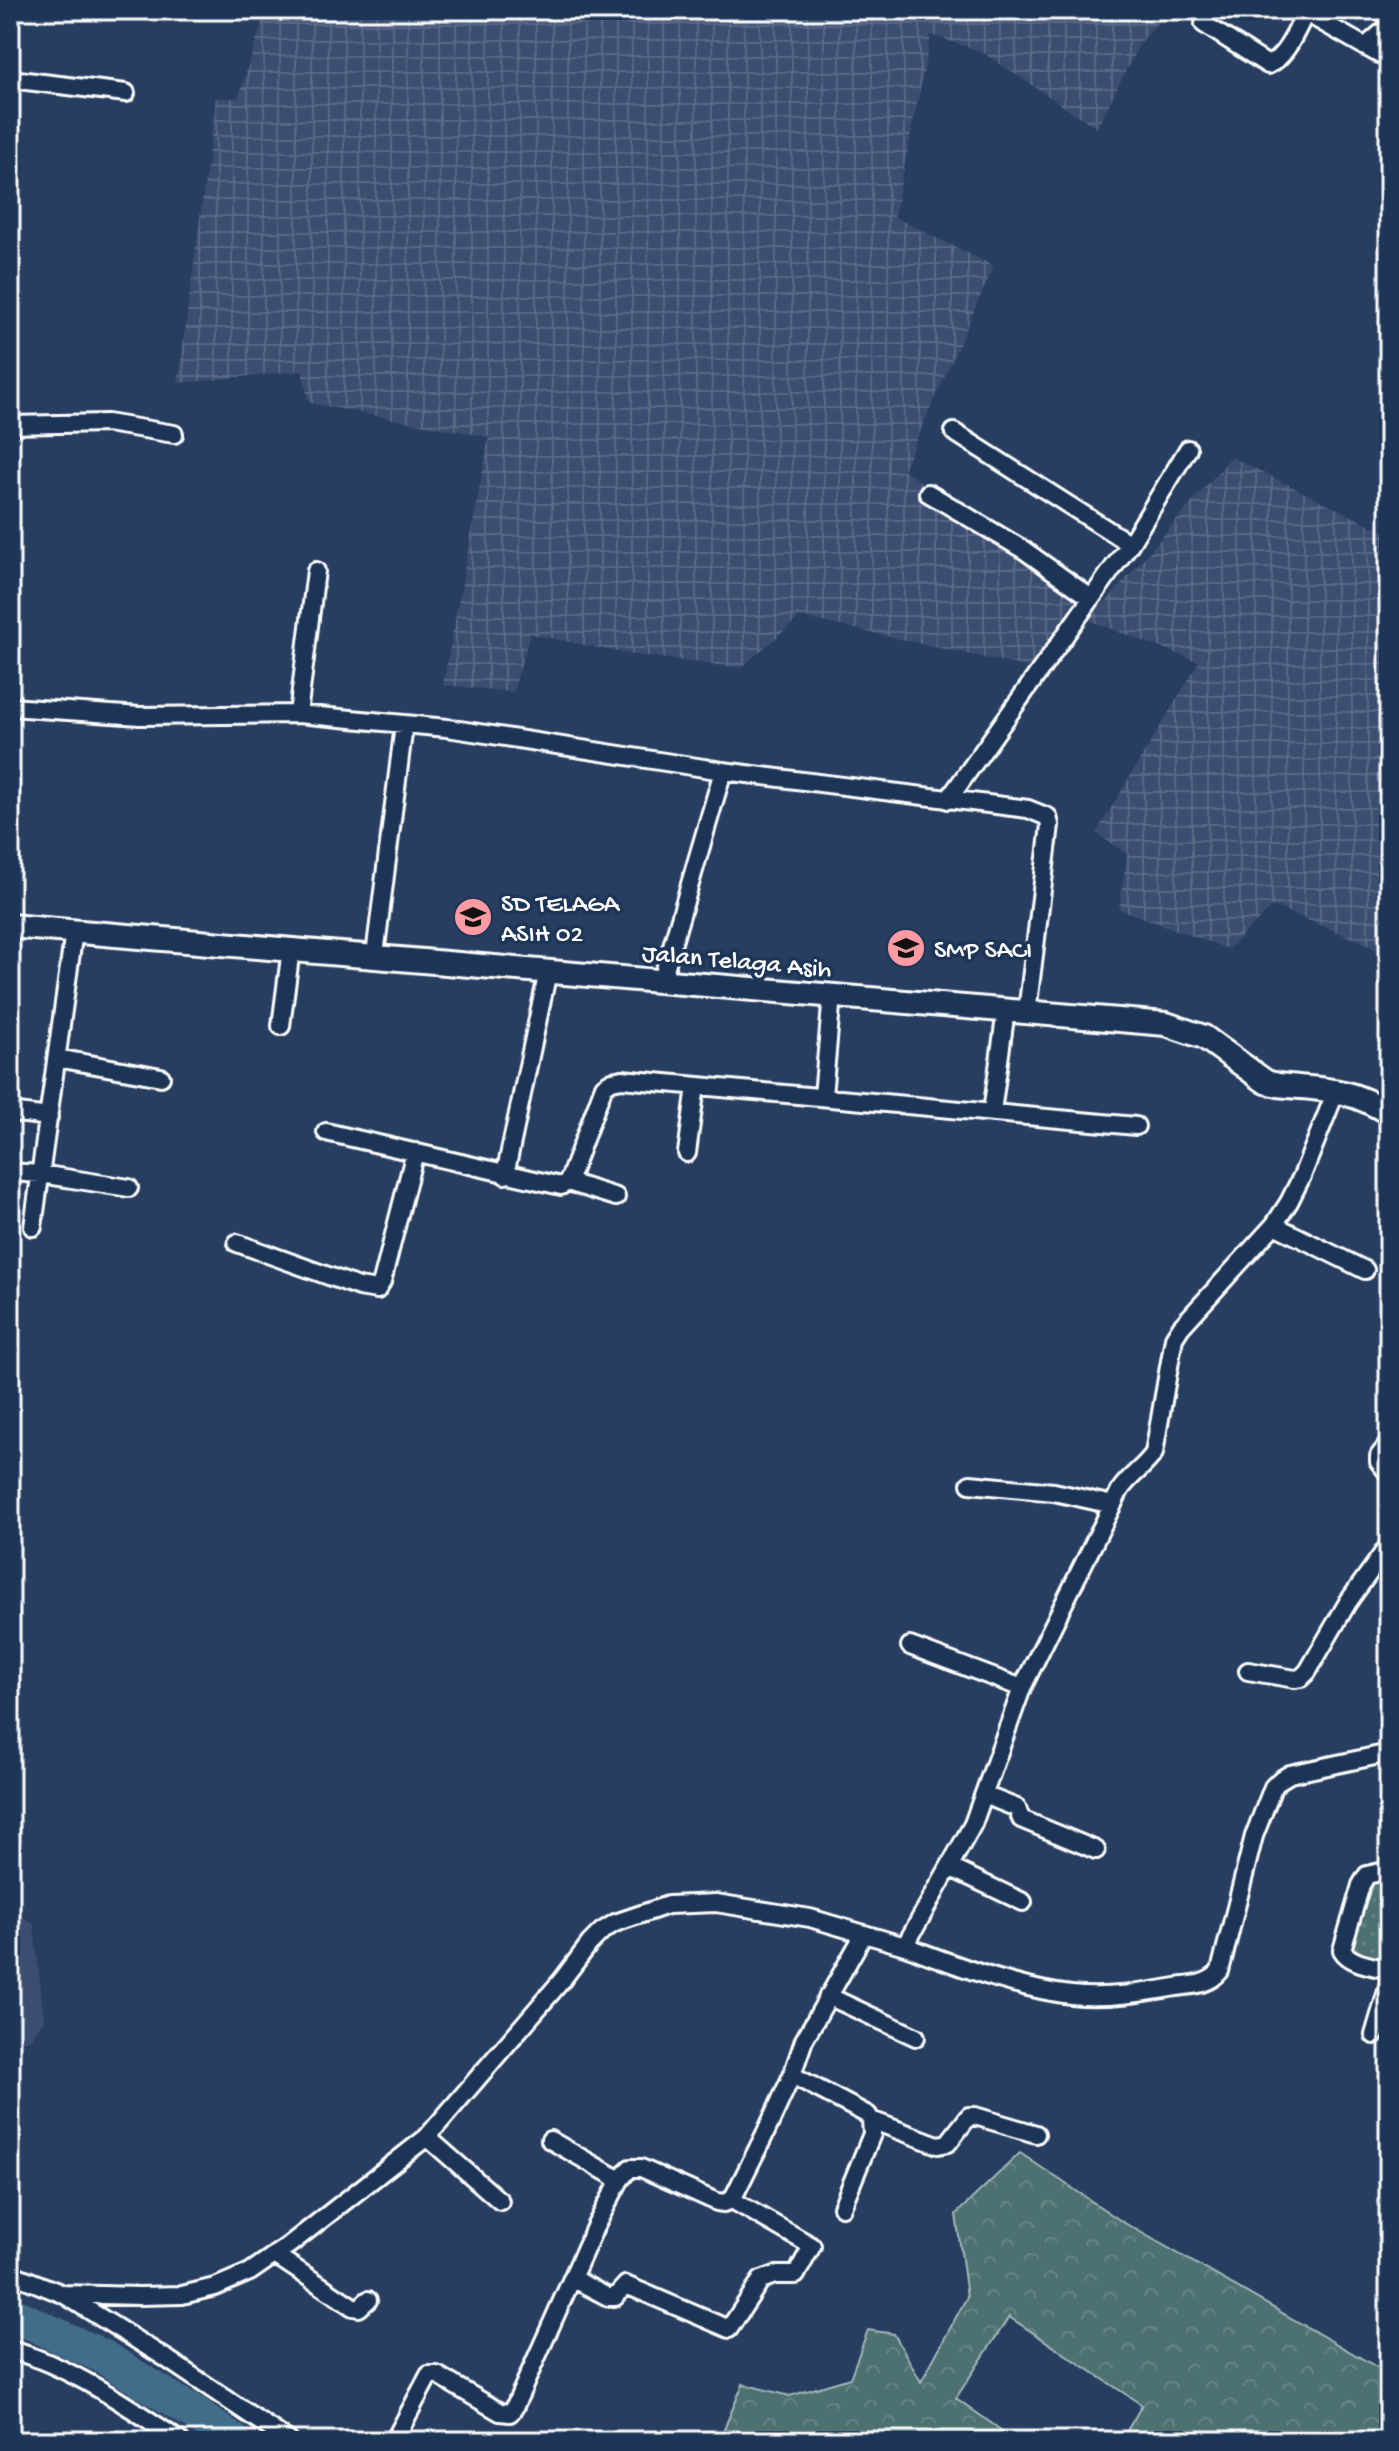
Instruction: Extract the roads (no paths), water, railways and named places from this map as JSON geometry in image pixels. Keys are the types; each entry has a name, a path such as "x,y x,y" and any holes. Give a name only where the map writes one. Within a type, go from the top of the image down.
{"street":[{"path":"1204,24 1268,65 1280,56 1306,11 1389,60"},
{"path":"1365,47 1389,26"},
{"path":"10,79 126,93"},
{"path":"10,425 107,423 174,434"},
{"path":"954,432 1130,544"},
{"path":"948,800 1130,544 1188,449"},
{"path":"928,493 1024,550 1091,598"},
{"path":"298,714 316,571"},
{"path":"10,707 140,716 298,714 463,731 723,771 1028,809 1048,817 1050,825 1016,1011 992,1112"},
{"path":"375,955 404,725"},
{"path":"662,980 723,771"},
{"name":"Jalan Telaga Asih","path":"10,926 1166,1024 1204,1037 1266,1082 1336,1091 1369,1100 1389,1113"},
{"path":"33,1227 74,931"},
{"path":"281,1026 291,949"},
{"path":"505,1175 548,971"},
{"path":"823,1096 832,995"},
{"path":"57,1058 161,1077"},
{"path":"326,1132 561,1186 568,1182 604,1086 622,1079 1136,1126"},
{"path":"687,1153 696,1086"},
{"path":"905,1946 973,1824 1022,1688 1113,1505 1130,1476 1154,1453 1174,1338 1274,1225 1302,1176 1336,1091"},
{"path":"10,1112 49,1117"},
{"path":"237,1243 359,1287 377,1290 382,1282 415,1152"},
{"path":"10,1172 129,1188"},
{"path":"568,1182 616,1197"},
{"path":"1274,1225 1365,1270"},
{"path":"1389,1443 1379,1456 1379,1462 1389,1474"},
{"path":"970,1484 1054,1492 1113,1505"},
{"path":"1248,1671 1301,1678 1348,1602 1389,1545"},
{"path":"910,1646 1022,1688"},
{"path":"63,2294 182,2295 215,2287 250,2272 332,2214 427,2137 602,1931 615,1923 668,1905 716,1903 810,1918 905,1946 994,1978 1072,1995 1150,1992 1205,1983 1214,1979 1220,1971 1254,1836 1273,1787 1290,1774 1388,1751"},
{"path":"984,1795 1017,1808 1021,1819 1096,1850"},
{"path":"949,1867 1023,1902"},
{"path":"1389,1870 1367,1875 1361,1885 1342,1950 1351,1959 1389,1970"},
{"path":"394,2441 429,2375 437,2375 500,2412 510,2413 620,2180 630,2168 641,2168 717,2202 732,2200 792,2075 804,2040 864,1934"},
{"path":"1374,2035 1389,1984"},
{"path":"828,1996 916,2037"},
{"path":"792,2075 868,2115 871,2120 872,2134 842,2207"},
{"path":"871,2120 938,2145 948,2143 969,2116 1036,2134"},
{"path":"427,2137 500,2201"},
{"path":"550,2140 620,2180"},
{"path":"572,2278 608,2297 615,2297 626,2285 729,2329 761,2280 775,2275 796,2275 812,2246 732,2200"},
{"path":"275,2255 353,2307 359,2308 368,2300"},
{"path":"10,2273 63,2294 289,2441"},
{"path":"10,2350 59,2369 99,2390 180,2441"}],"waterway":[{"path":"10,2313 102,2356 234,2441"}],"place":[{"name":"SD TELAGA ASIH 02","path":"473,917"},
{"name":"SMP SACI","path":"906,948"}]}
